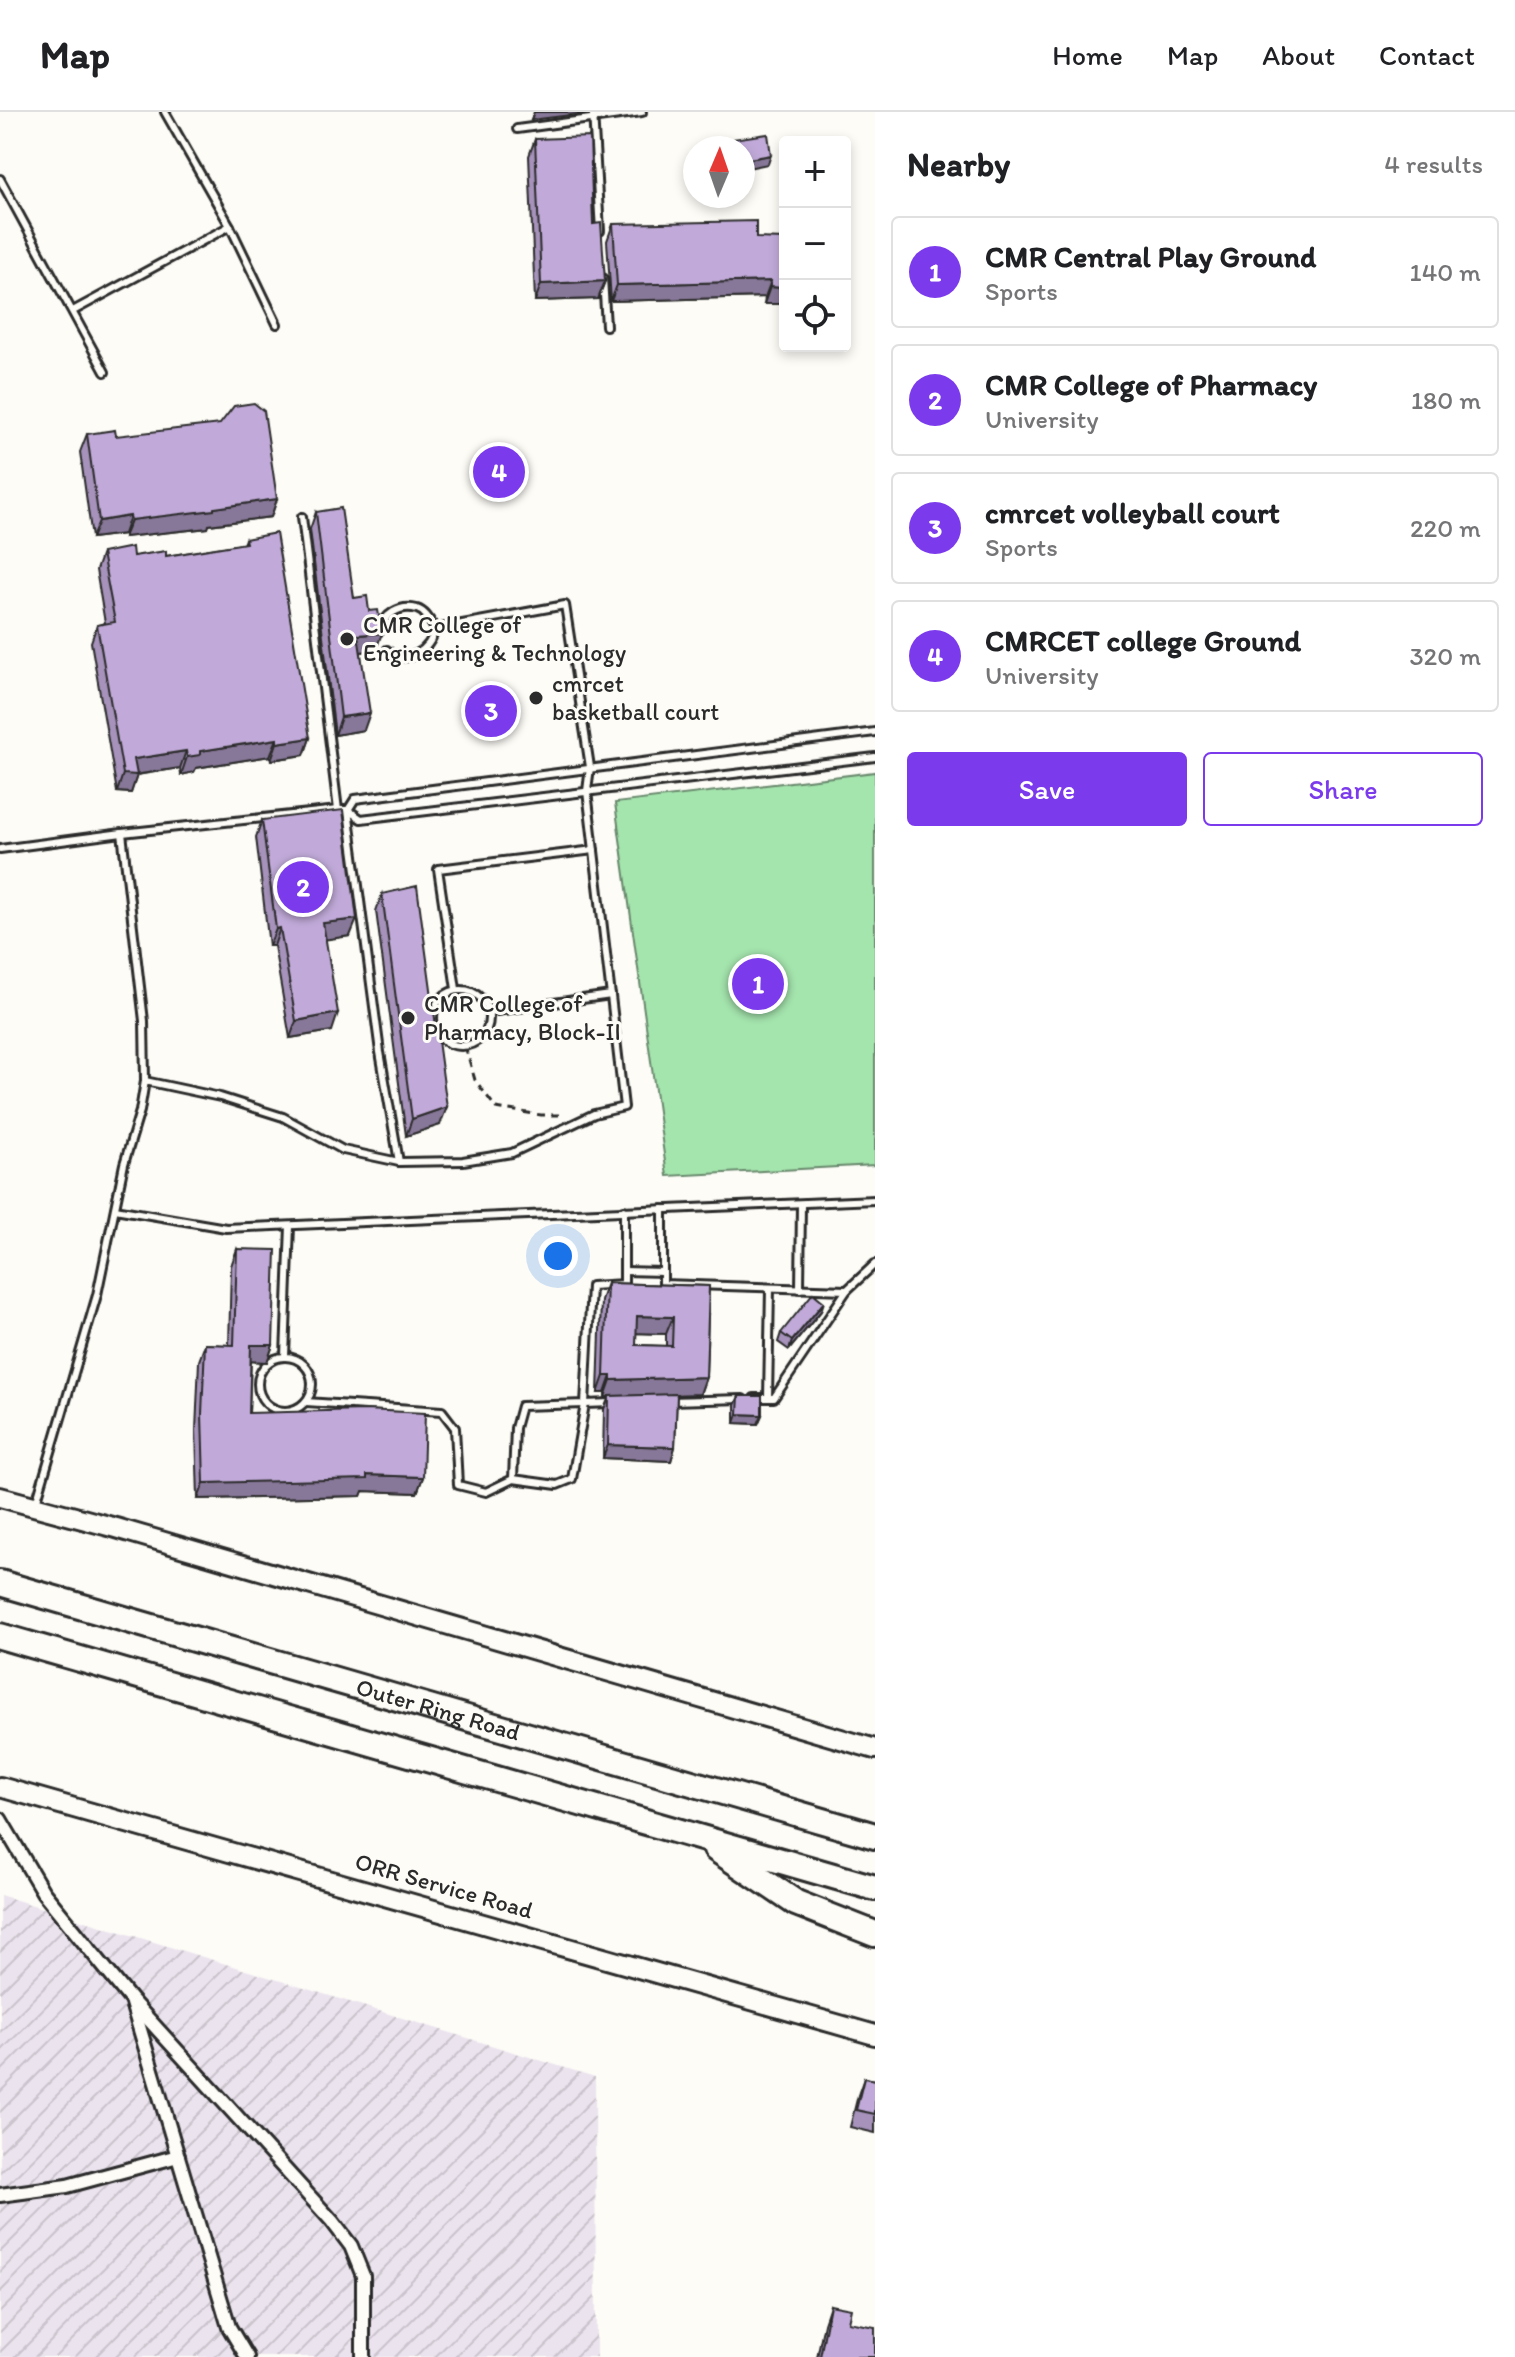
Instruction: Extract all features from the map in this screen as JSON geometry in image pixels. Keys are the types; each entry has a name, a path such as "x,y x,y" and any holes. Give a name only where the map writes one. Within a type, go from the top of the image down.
{"highway":[{"name":"Outer Ring Road","path":"0,1583 875,1836"},
{"name":"Outer Ring Road","path":"0,1636 875,1888"},
{"path":"693,1834 796,1903 875,1934"}],"main road":[{"path":"0,1497 247,1565 875,1749"},
{"name":"ORR Service Road","path":"0,1787 875,2035"}],"street":[{"path":"0,1819 43,1892 131,2000 332,2221 351,2246 363,2276 363,2357"},
{"path":"131,2000 229,2327 247,2357"},
{"path":"0,2195 67,2186 178,2156"}],"lane":[{"path":"517,129 593,115 642,112"},
{"path":"167,113 230,226 277,324"},
{"path":"593,115 601,237"},
{"path":"0,179 105,372"},
{"path":"73,311 230,226"},
{"path":"603,267 606,326"},
{"path":"302,517 338,810"},
{"path":"145,1081 220,1097 283,1117 343,1150 399,1162 463,1161 512,1153 594,1114 624,1107 587,791 590,767 565,605 435,629"},
{"path":"380,634 383,620 389,614 408,609 416,609 428,618 435,629"},
{"path":"387,650 392,655 401,656 420,653 428,648 435,629"},
{"path":"399,1162 380,1052 348,810 355,799 875,732"},
{"path":"0,849 338,810 348,810 361,819 875,757"},
{"path":"35,1507 97,1295 145,1081 144,1021 122,833"},
{"path":"456,989 438,869 594,850"},
{"path":"456,989 470,990 483,999 489,1012 488,1028 479,1040 465,1046 450,1044 438,1036 432,1022 434,1008 442,995 456,989"},
{"path":"489,1012 611,995"},
{"path":"115,1209 226,1228 875,1200"},
{"path":"800,1289 801,1204"},
{"path":"663,1209 663,1284 847,1290"},
{"path":"306,1402 442,1411 455,1428 458,1485 486,1492 513,1479 557,1485 572,1479 585,1404 591,1286 624,1284 624,1210"},
{"path":"285,1356 290,1226"},
{"path":"661,1401 774,1398 847,1290 875,1264"},
{"path":"624,1271 663,1272"},
{"path":"768,1398 770,1288"},
{"path":"285,1356 300,1361 310,1373 312,1388 306,1402 293,1410 277,1410 264,1402 257,1388 260,1372 270,1361 285,1356"},
{"path":"513,1479 515,1428 521,1406 616,1403"}],"path":[{"path":"465,1046 475,1080 496,1108 541,1115 594,1114"}],"shaded area":[{"path":"0,1895 595,2077 596,2357 0,2357"}],"green space":[{"path":"875,772 875,1165 667,1176 615,803"}],"building":[{"path":"768,134 771,155 755,158 754,136"},
{"path":"590,137 593,224 601,223 605,281 541,284 535,139"},
{"path":"756,221 756,238 779,239 779,288 770,287 771,281 617,285 613,224"},
{"path":"254,403 264,411 277,499 214,510 99,521 87,434 115,430 116,436 220,424 234,406"},
{"path":"341,508 354,598 367,596 369,611 378,610 382,633 358,635 370,713 341,717 316,512"},
{"path":"276,533 310,738 277,743 277,739 200,751 200,755 187,757 186,751 134,759 137,775 123,774 97,625 115,622 102,553 132,547 133,556 166,551 166,556 246,543 245,539"},
{"path":"343,810 357,919 323,923 338,1013 296,1021 280,928 276,929 262,820"},
{"name":"CMR College of Pharmacy, Block-II","path":"417,886 447,1107 412,1119 382,894"},
{"path":"237,1249 276,1250 273,1345 251,1345 249,1413 365,1410 425,1413 423,1477 367,1475 367,1479 204,1483 202,1414 205,1344 234,1345"},
{"path":"607,1283 709,1286 706,1377 611,1380 611,1376 604,1376","holes":["637,1316 673,1317 672,1346 636,1345"]},
{"path":"813,1293 824,1302 792,1341 781,1333"},
{"path":"677,1394 675,1447 608,1445 609,1396"},
{"path":"739,1396 762,1396 762,1415 738,1414"},
{"path":"864,2078 875,2080 875,2114 856,2110"},
{"path":"830,2305 851,2309 848,2322 875,2327 875,2357 820,2357"}],"place":[{"name":"CMRCET college Ground","path":"499,472"},
{"name":"CMR College of Engineering & Technology","path":"347,639"},
{"name":"cmrcet basketball court","path":"536,698"},
{"name":"cmrcet volleyball court","path":"491,711"},
{"name":"CMR College of Pharmacy","path":"303,887"},
{"name":"CMR Central Play Ground","path":"758,984"},
{"name":"CMR College of Pharmacy, Block-II","path":"408,1018"}]}
